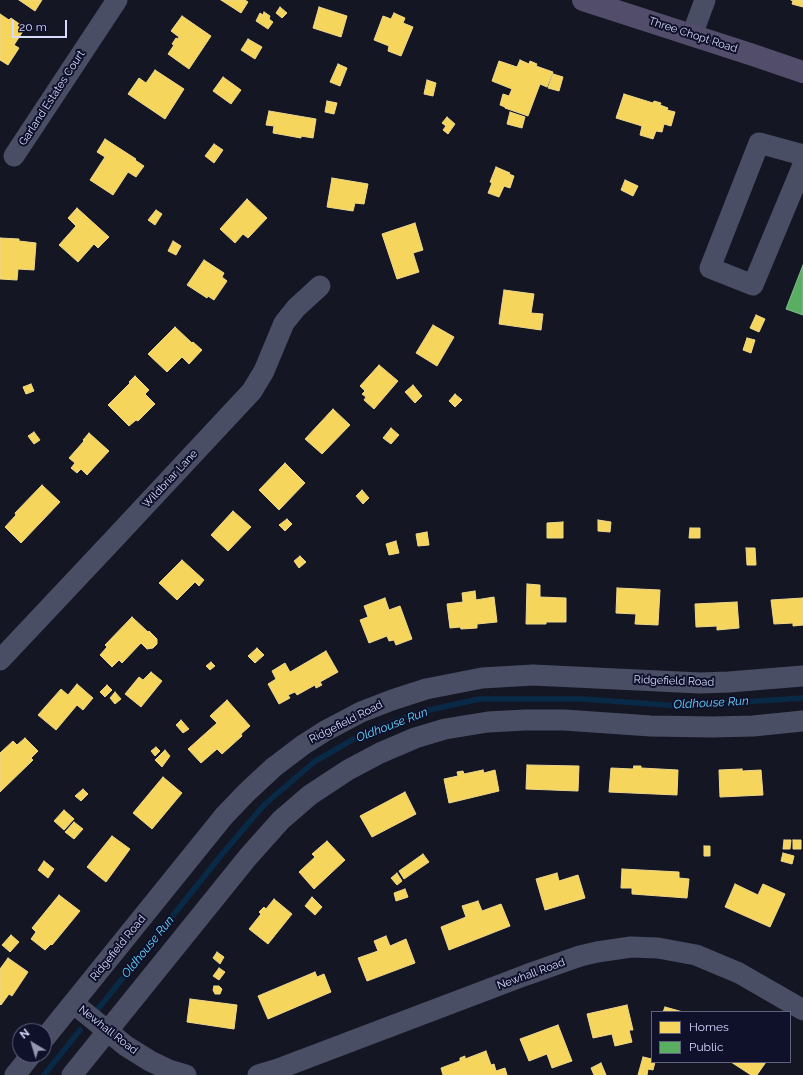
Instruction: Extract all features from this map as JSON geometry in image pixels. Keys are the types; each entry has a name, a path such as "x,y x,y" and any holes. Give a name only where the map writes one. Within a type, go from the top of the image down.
{"main road":[{"name":"Three Chopt Road","path":"583,0 753,54 803,72"}],"street":[{"name":"Garland Estates Court","path":"14,156 117,0"},
{"path":"692,35 705,0"},
{"path":"803,155 759,142 710,268 753,285 803,165"},
{"name":"Wildbriar Lane","path":"0,660 252,391 264,371 284,323 296,308 320,286"},
{"name":"Ridgefield Road","path":"52,1029 224,816 247,792 274,767 303,745 325,731 361,712 426,689 482,678 533,674 700,683 803,676"},
{"path":"72,1075 248,857 281,820 310,795 348,770 380,753 415,738 445,729 488,722 564,720 651,726 712,727 753,726 803,721"},
{"name":"Newhall Road","path":"258,1075 278,1069 580,956 631,947 658,948 696,955 739,973 803,1010"},
{"name":"Newhall Road","path":"74,1002 126,1046 150,1061 169,1070 186,1075"},
{"path":"15,1075 25,1063"}],"building: Homes":[{"path":"19,0 42,0 35,11"},
{"path":"221,0 245,0 248,2 241,13"},
{"path":"791,0 803,0 803,7 792,4 793,1"},
{"path":"280,7 287,13 282,18 276,13"},
{"path":"319,7 347,16 341,37 313,28"},
{"path":"264,12 270,16 269,19 273,22 268,29 256,21 260,13 263,15"},
{"path":"394,13 405,18 403,23 413,27 401,56 388,51 389,46 374,40 383,16 391,19"},
{"path":"0,14 9,20 11,18 25,28 14,45 19,48 8,65 0,60"},
{"path":"182,16 211,36 189,69 168,54 174,45 172,44 176,38 178,39 179,37 171,31"},
{"path":"248,39 262,47 255,59 241,50"},
{"path":"520,60 529,64 530,61 537,64 536,66 553,72 547,87 540,84 528,116 500,105 503,94 509,96 512,89 492,81 499,61 517,67"},
{"path":"338,64 347,68 340,86 330,82"},
{"path":"155,70 184,89 165,119 128,94 139,78 146,83"},
{"path":"553,74 563,77 559,91 548,88"},
{"path":"223,77 241,90 231,104 213,91"},
{"path":"427,80 436,83 433,96 424,94"},
{"path":"624,94 653,103 654,101 661,103 660,105 668,108 667,110 675,112 671,126 664,124 662,132 656,131 653,139 640,135 642,126 616,118"},
{"path":"327,101 337,103 334,114 325,112"},
{"path":"269,111 316,119 313,138 301,136 301,138 273,133 274,126 266,125"},
{"path":"510,112 525,117 522,128 507,124"},
{"path":"447,117 455,124 448,134 443,130 446,126 442,123"},
{"path":"105,139 136,159 135,160 144,166 136,177 128,172 113,195 90,180 105,157 97,152"},
{"path":"214,144 223,150 214,163 205,156"},
{"path":"496,167 514,176 510,188 504,186 499,197 488,193 492,183 490,182"},
{"path":"332,178 368,184 364,204 355,203 353,211 327,207"},
{"path":"625,180 638,186 633,196 621,190"},
{"path":"247,199 267,218 248,238 243,234 235,243 220,229"},
{"path":"77,208 109,237 98,248 94,244 78,262 59,245 76,226 68,218"},
{"path":"156,210 162,214 155,225 148,220"},
{"path":"415,223 423,250 413,253 419,272 397,279 382,234"},
{"path":"0,238 19,239 19,241 36,243 34,270 18,269 17,280 0,279"},
{"path":"173,241 181,246 176,255 168,251"},
{"path":"204,260 224,273 222,277 227,281 214,300 208,296 207,298 187,285"},
{"path":"504,290 534,294 531,313 543,314 541,330 499,324"},
{"path":"756,315 765,319 759,332 750,328"},
{"path":"433,325 454,337 437,366 416,353"},
{"path":"175,327 202,350 189,364 182,357 167,372 148,354"},
{"path":"747,338 755,340 751,353 743,350"},
{"path":"379,365 398,381 374,409 364,400 366,397 362,394 365,391 360,386"},
{"path":"135,376 149,390 145,394 155,404 138,421 136,420 129,426 108,405"},
{"path":"31,384 34,391 26,394 23,387"},
{"path":"413,385 422,396 415,403 405,392"},
{"path":"455,394 462,400 455,407 449,401"},
{"path":"333,409 350,425 322,454 305,439"},
{"path":"391,428 399,435 391,444 383,438"},
{"path":"34,432 40,440 34,444 28,436"},
{"path":"89,433 109,451 87,475 81,469 77,473 71,468 75,463 69,458"},
{"path":"285,463 305,483 279,510 259,490"},
{"path":"42,485 60,502 21,543 5,527 16,515 15,513"},
{"path":"362,490 369,498 363,504 356,496"},
{"path":"233,511 251,527 228,551 211,535"},
{"path":"287,519 292,524 285,531 279,525"},
{"path":"598,520 611,522 610,532 598,531"},
{"path":"563,522 563,538 547,538 547,523"},
{"path":"690,528 700,528 700,538 689,538"},
{"path":"427,532 429,545 418,546 416,534"},
{"path":"396,541 399,553 389,555 386,544"},
{"path":"746,548 755,548 756,565 747,565"},
{"path":"300,556 306,562 299,568 294,561"},
{"path":"182,560 204,580 199,586 195,582 177,600 159,583"},
{"path":"527,584 540,585 540,597 566,598 566,622 526,624"},
{"path":"617,588 660,590 658,625 635,624 636,614 616,613"},
{"path":"475,591 476,600 494,597 497,622 477,624 477,628 450,628 447,604 463,602 462,593"},
{"path":"385,598 389,610 400,606 412,639 396,645 394,640 389,641 387,636 369,643 360,620 368,617 364,606"},
{"path":"803,598 803,625 793,626 793,623 774,624 771,600"},
{"path":"737,602 739,628 717,630 717,626 696,627 695,604"},
{"path":"132,617 157,639 157,644 153,648 147,649 141,643 122,663 119,660 112,667 100,655 107,647 105,645"},
{"path":"257,648 264,655 255,663 248,656"},
{"path":"326,651 338,672 320,682 322,685 316,688 315,685 297,695 295,692 288,695 290,698 279,704 268,684 276,679 272,671 285,663 290,672"},
{"path":"211,662 215,666 210,670 206,666"},
{"path":"151,672 162,681 141,707 125,694 139,677 143,680"},
{"path":"77,684 93,698 83,710 77,705 56,730 38,715 61,689 68,695"},
{"path":"107,685 112,690 105,697 100,692"},
{"path":"115,692 121,699 115,704 110,698"},
{"path":"227,700 250,726 241,734 242,736 222,754 217,749 201,763 188,749 217,723 210,716"},
{"path":"181,720 189,729 183,733 176,725"},
{"path":"25,738 38,751 31,758 33,760 0,792 0,753 13,741 17,745"},
{"path":"156,747 160,751 155,756 151,751"},
{"path":"165,750 170,756 162,767 155,760"},
{"path":"527,765 579,766 578,791 526,789"},
{"path":"634,766 641,766 641,768 678,770 677,795 609,792 611,768 633,769"},
{"path":"742,769 742,771 761,770 763,795 720,797 719,770"},
{"path":"483,770 484,773 495,770 499,791 449,803 444,779 458,776 457,772 463,771 464,774"},
{"path":"163,777 182,793 152,829 133,813"},
{"path":"83,789 88,794 81,801 75,796"},
{"path":"405,792 416,814 372,837 360,816"},
{"path":"64,810 74,819 64,830 54,821"},
{"path":"74,822 83,829 74,839 65,832"},
{"path":"112,836 130,849 106,882 87,867"},
{"path":"784,840 791,840 790,849 783,849"},
{"path":"793,840 801,840 801,849 793,849"},
{"path":"327,841 345,860 314,889 299,872 315,857 312,854"},
{"path":"704,846 710,846 710,856 704,856"},
{"path":"783,853 794,856 792,864 781,861"},
{"path":"423,854 429,862 404,879 399,871"},
{"path":"44,861 54,869 48,878 38,870"},
{"path":"622,869 679,872 679,878 689,879 687,898 632,894 632,888 621,888"},
{"path":"397,873 402,881 397,885 391,878"},
{"path":"557,873 559,881 578,875 585,898 545,910 536,879"},
{"path":"735,884 758,895 763,884 785,894 770,927 725,907"},
{"path":"405,889 408,897 396,901 394,893"},
{"path":"59,895 80,911 52,945 51,944 45,950 31,939 36,932 32,928"},
{"path":"312,897 322,907 315,915 305,906"},
{"path":"274,899 292,914 268,944 249,929 261,914 259,912 264,907 266,909"},
{"path":"478,901 482,911 501,904 510,926 449,950 441,927 466,917 462,906"},
{"path":"11,935 19,942 10,952 2,945"},
{"path":"386,936 390,946 406,939 415,963 367,981 358,958 378,951 374,941"},
{"path":"217,952 224,957 220,964 213,958"},
{"path":"8,958 28,972 12,996 9,994 1,1005 0,969"},
{"path":"219,968 225,972 219,980 213,976"},
{"path":"315,972 317,977 324,974 331,992 268,1019 258,996"},
{"path":"214,986 219,986 222,989 220,994 215,994 213,990"},
{"path":"190,999 237,1005 234,1029 187,1022"},
{"path":"627,1005 633,1030 629,1030 632,1042 615,1046 612,1034 593,1038 587,1014"},
{"path":"665,1007 679,1011 663,1011"},
{"path":"558,1025 572,1061 552,1068 547,1054 529,1061 520,1039"},
{"path":"486,1051 491,1065 494,1064 496,1071 505,1068 507,1075 443,1075 441,1068 460,1061 460,1058 465,1056 465,1059"},
{"path":"643,1057 651,1059 651,1063 655,1063 653,1070 648,1069 647,1075 638,1075"},
{"path":"601,1063 606,1075 594,1075 591,1068"},
{"path":"733,1063 765,1063 757,1075 751,1075"}],"building: Public":[{"path":"803,265 803,315 786,309"}],"waterway":[{"name":"Oldhouse Run","path":"98,1009 223,853 264,805 314,762 364,733 420,712 479,699 582,699 681,706 803,698"},
{"name":"Oldhouse Run","path":"44,1075 80,1030"}]}
